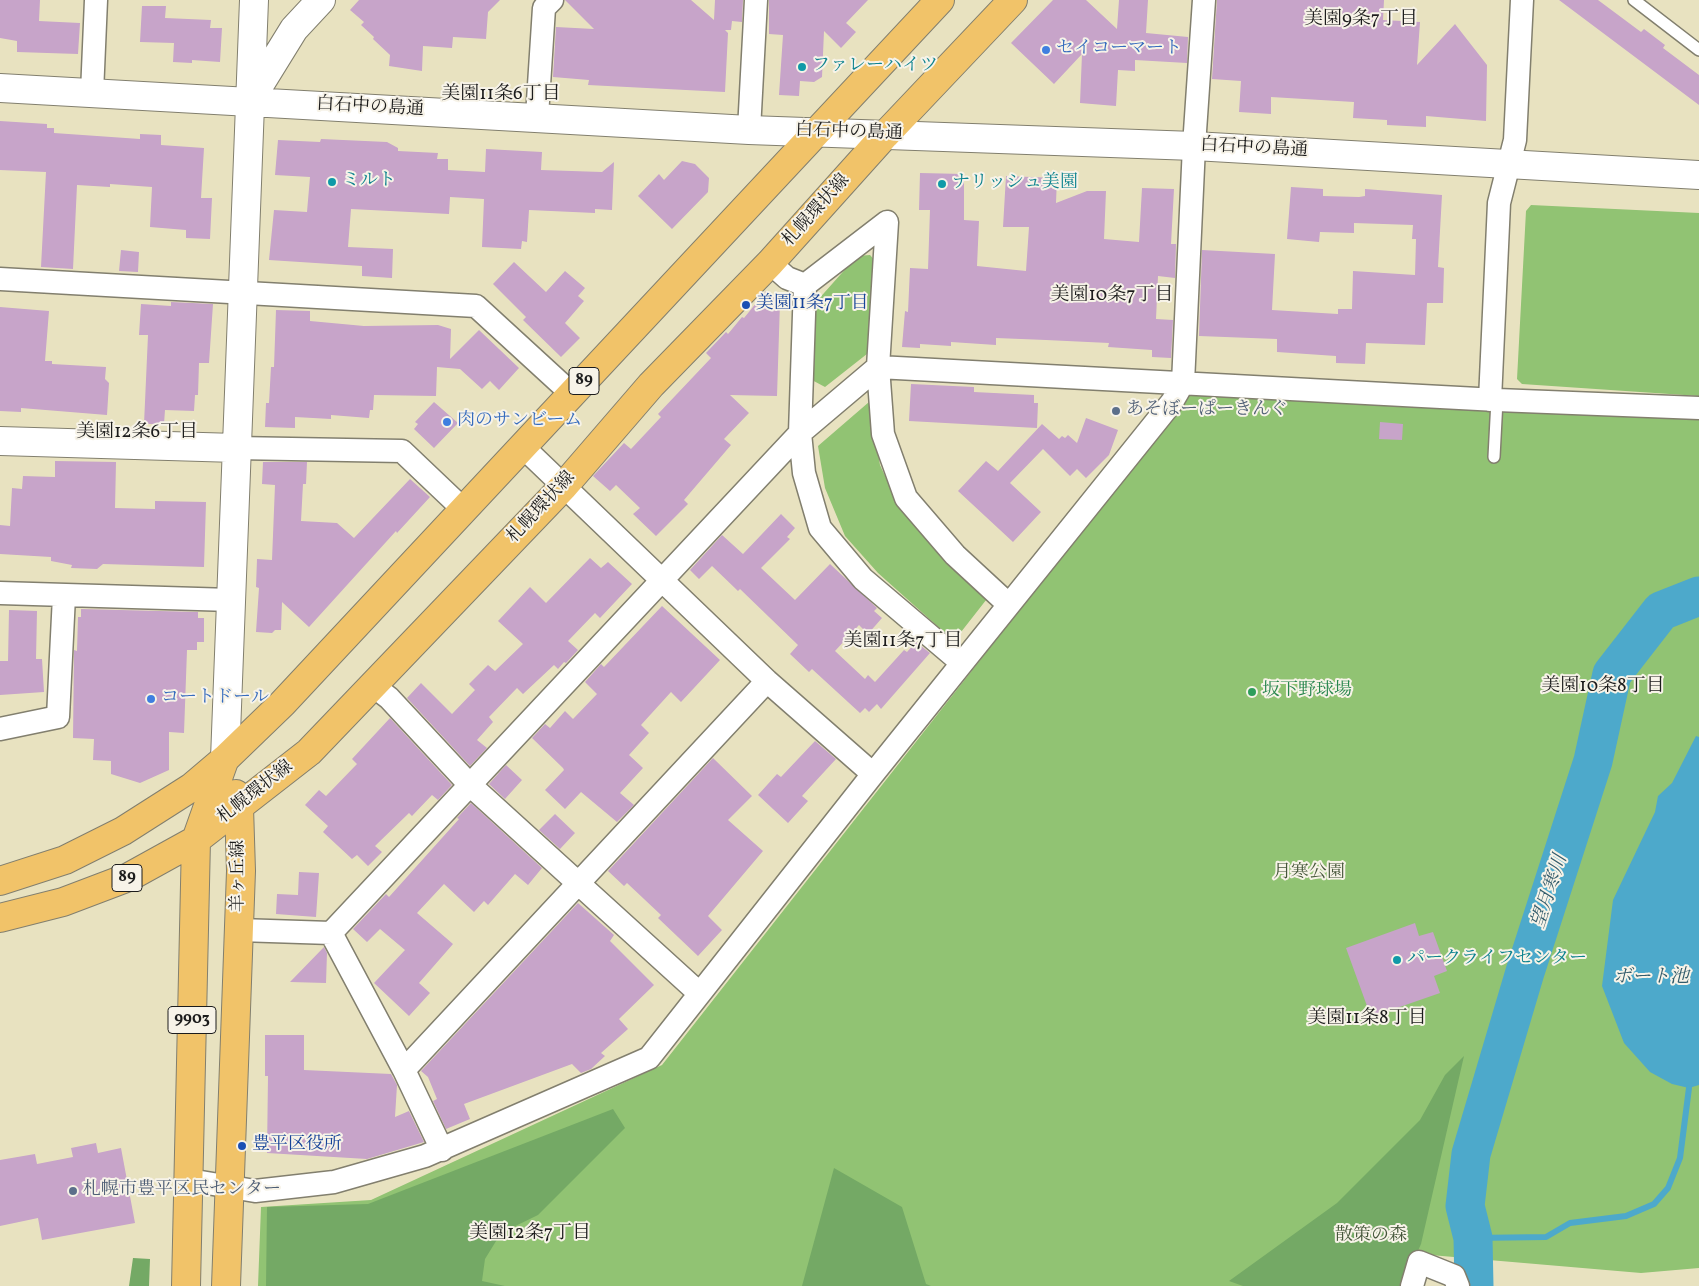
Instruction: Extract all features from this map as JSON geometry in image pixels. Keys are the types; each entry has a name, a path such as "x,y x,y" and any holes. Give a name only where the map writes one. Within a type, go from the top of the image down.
{"main road":[{"name":"89","path":"0,881 65,860 123,832 192,787 225,759 282,704 940,0"},
{"name":"札幌環状線","path":"0,918 63,902 129,877 196,840 309,752 563,487 650,385 770,263 885,135 1013,0"},
{"name":"羊ヶ丘線","path":"225,759 240,807 239,930 226,1286"},
{"name":"9903","path":"186,1286 196,840 225,759"}],"street":[{"path":"92,93 96,0"},
{"path":"225,759 254,0"},
{"path":"250,101 294,29 321,0"},
{"path":"537,116 544,8 552,0"},
{"path":"749,130 756,0"},
{"path":"189,1180 229,1188 255,1190 334,1182 442,1150 649,1058 1008,604 1172,402 1183,383 1194,146 1204,0"},
{"path":"1494,400 1499,204 1515,140 1522,0"},
{"name":"白石中の島通","path":"0,88 537,116 749,130 1194,146 1699,175"},
{"path":"805,285 887,222 878,368 883,434 906,498 955,555 1008,604"},
{"path":"770,263 787,278 805,285"},
{"path":"0,279 476,306 572,394"},
{"path":"805,285 800,433 804,473 820,528 863,579 962,663"},
{"path":"239,930 331,933 660,580 800,433 878,368 1494,400 1699,408"},
{"path":"0,441 402,451 463,509"},
{"path":"522,446 767,682 873,774"},
{"path":"0,593 231,600"},
{"path":"0,728 58,717 64,596"},
{"path":"404,1070 767,682"},
{"path":"372,685 389,698 469,784 699,993"},
{"path":"331,933 404,1070 442,1150"},
{"path":"1412,1286 1419,1262 1454,1276 1458,1286"}],"lane":[{"path":"1634,0 1699,50"},
{"path":"1494,400 1494,458"}],"green space":[{"path":"1531,205 1699,213 1699,396 1522,384 1517,379 1526,211"},
{"path":"870,255 877,263 872,350 825,387 810,379 816,302 857,256"},
{"name":"月寒公園","path":"1190,393 1699,414 1699,1268 1641,1273 1407,1253 1396,1286 258,1286 261,1207 371,1200 662,1065"},
{"path":"869,402 880,465 897,502 921,534 990,595 954,641 878,573 845,536 825,488 818,446"},
{"name":"散策の森","path":"1464,1056 1421,1244 1402,1286 1243,1286 1229,1281 1337,1203 1420,1120 1445,1075"},
{"path":"613,1109 625,1128 538,1215 501,1233 485,1259 482,1281 505,1286 266,1286 267,1207 368,1204"},
{"path":"834,1168 902,1207 926,1284 931,1286 802,1286"},
{"path":"133,1258 150,1259 149,1286 129,1286"}],"water":[{"name":"ボート池","path":"1696,736 1699,737 1699,1085 1689,1088 1672,1084 1650,1072 1624,1043 1602,986 1613,900 1655,812 1658,796 1672,783"}],"building":[{"path":"0,0 40,0 39,21 80,23 78,54 17,52 17,41 0,38"},
{"path":"359,0 500,0 488,12 486,39 453,37 452,48 423,46 422,71 389,66 390,55 361,25 364,22 350,10"},
{"path":"565,0 691,0 714,20 715,0 743,0 742,22 732,21 731,30 725,30 728,33 725,92 588,85 589,80 553,77 556,27 594,29"},
{"path":"769,0 868,0 846,23 856,32 841,48 824,31 822,77 814,82 800,81 799,96 779,95 783,35 769,34"},
{"path":"1053,0 1086,0 1117,29 1119,0 1148,0 1146,33 1188,37 1187,63 1135,60 1135,71 1118,70 1116,106 1080,103 1082,54 1054,84 1011,43"},
{"path":"1217,0 1384,0 1383,20 1420,22 1417,65 1455,24 1487,65 1486,121 1426,116 1426,127 1387,125 1387,120 1353,118 1354,102 1271,97 1271,114 1239,112 1241,81 1212,79"},
{"path":"1559,0 1598,0 1641,32 1644,29 1665,45 1663,48 1699,75 1699,105"},
{"path":"142,6 166,6 165,18 211,20 210,28 222,28 220,62 192,60 192,63 173,62 174,43 140,42"},
{"path":"0,121 47,124 47,128 54,128 54,133 140,139 140,134 161,135 161,145 204,148 201,198 212,198 210,239 186,238 186,230 150,227 152,187 110,184 110,187 77,185 73,269 41,267 46,172 0,170"},
{"path":"321,139 387,142 398,148 398,151 438,153 437,159 448,159 448,170 485,172 486,149 542,152 541,170 602,172 614,162 612,210 595,209 595,213 529,210 527,242 522,241 521,249 482,247 484,199 450,197 449,214 351,209 348,247 393,249 392,278 362,276 362,266 269,260 274,210 307,212 310,177 275,175 278,140 320,142"},
{"path":"682,161 695,164 709,178 708,192 672,229 638,196 659,174 664,180"},
{"path":"920,173 964,174 964,220 979,221 977,266 1026,271 1029,227 1003,227 1006,176 1057,178 1056,203 1087,191 1106,191 1104,239 1139,242 1142,188 1174,189 1171,244 1176,244 1175,278 1158,276 1156,319 1173,320 1171,358 1152,357 1152,350 1108,347 1109,343 1046,340 996,338 996,345 951,342 951,346 920,344 920,348 902,347 905,311 908,312 910,268 928,269 930,210 919,210"},
{"path":"1291,187 1323,189 1323,196 1365,196 1365,189 1442,195 1438,267 1444,268 1443,303 1427,303 1425,345 1366,343 1365,364 1336,363 1336,356 1277,352 1277,339 1199,336 1202,250 1275,254 1272,310 1338,314 1338,309 1352,309 1353,271 1415,275 1416,239 1412,239 1413,225 1354,223 1354,233 1320,232 1319,242 1287,239"},
{"path":"121,250 139,252 138,272 119,271"},
{"path":"514,262 546,292 565,271 585,288 578,296 584,301 565,323 580,338 561,357 523,320 526,317 493,284"},
{"path":"766,291 780,302 777,396 730,395 749,413 724,439 731,445 684,500 688,504 656,536 633,514 640,508 616,485 610,491 593,476 624,443 631,449 661,417 658,414 711,358 706,353 726,332 728,334 742,317 744,318"},
{"path":"171,302 213,304 209,363 199,363 198,395 195,395 194,411 165,410 164,424 144,424 148,335 139,335 141,304 171,306"},
{"path":"0,307 49,311 45,361 52,361 52,364 106,367 105,379 109,383 107,415 21,408 21,412 0,411"},
{"path":"276,310 310,311 310,321 364,326 438,325 451,329 450,359 479,330 519,368 499,390 490,381 482,389 460,369 437,367 436,396 374,395 373,410 370,410 369,418 331,415 331,419 295,417 295,428 265,427 266,403 269,403 271,367 274,367"},
{"path":"911,384 974,387 974,392 1034,395 1034,403 1038,403 1037,428 909,421"},
{"path":"434,402 458,423 434,448 414,429 418,424 415,422"},
{"path":"1086,418 1118,430 1109,455 1086,478 1077,469 1070,476 1043,449 1010,483 1041,512 1013,542 958,491 986,461 998,471 1042,424 1059,439 1062,436 1065,438 1068,435 1077,443"},
{"path":"1380,422 1403,424 1402,440 1379,439"},
{"path":"55,461 116,462 115,508 155,509 155,501 206,502 204,567 103,564 97,569 71,568 72,565 51,561 51,557 0,554 0,525 10,526 12,488 22,489 23,476 55,477"},
{"path":"263,462 307,462 306,484 303,484 301,521 337,523 354,538 410,479 430,497 397,533 396,531 309,627 282,602 281,630 275,630 272,633 256,632 259,588 256,587 257,559 272,560 275,485 262,484"},
{"path":"781,514 795,528 787,537 790,539 761,568 795,600 830,564 877,608 874,611 882,618 868,634 859,625 835,651 865,679 868,675 875,682 904,650 907,652 916,642 930,653 881,709 877,704 869,712 865,708 860,713 812,669 809,672 790,654 798,645 740,589 738,591 712,566 699,579 690,570 722,535 743,554"},
{"path":"590,558 601,568 608,562 632,584 600,618 595,613 568,641 578,650 566,663 564,662 558,669 554,665 523,694 517,688 489,717 493,722 477,740 487,748 470,766 407,698 421,683 452,714 475,690 469,684 488,665 495,671 523,644 498,621 530,587 546,603"},
{"path":"662,606 720,660 681,702 671,692 641,725 649,733 629,755 643,768 620,793 634,805 617,822 581,792 565,809 545,790 564,770 532,738 545,724 550,728 565,711 573,719 597,694 585,682 601,664 604,667"},
{"path":"81,609 198,612 198,618 204,618 204,642 197,642 197,650 187,650 184,733 169,732 169,770 140,783 111,774 111,761 93,760 94,739 73,738 74,650 77,651 78,617 81,617"},
{"path":"9,610 37,611 36,659 42,659 44,692 0,695 0,661 8,661"},
{"path":"390,718 452,785 438,800 432,795 412,816 409,813 375,846 382,852 368,866 357,855 352,859 323,832 328,826 305,805 319,790 326,796 357,764 352,759"},
{"path":"815,741 836,759 802,796 808,801 788,823 758,795 777,774 781,777"},
{"path":"713,758 752,796 728,820 763,851 708,916 722,930 698,956 658,918 661,915 627,883 624,886 608,871"},
{"path":"506,765 522,780 505,799 489,784"},
{"path":"471,803 542,868 528,885 515,874 488,905 484,901 474,912 444,884 417,913 453,944 419,983 430,993 409,1016 374,983 405,950 380,929 367,942 353,929 386,894 389,897"},
{"path":"555,814 575,833 560,849 539,830"},
{"path":"299,872 319,873 316,917 276,914 277,894 298,895"},
{"path":"578,903 614,935 610,941 654,985 619,1019 628,1029 601,1053 605,1056 591,1069 581,1073 572,1064 464,1104 470,1119 446,1129 433,1101 437,1099 428,1077 421,1071"},
{"name":"パークライフセンター","path":"1415,923 1419,936 1433,932 1447,971 1434,976 1440,993 1371,1017 1346,948"},
{"path":"324,947 327,953 326,983 290,982"},
{"path":"265,1035 304,1035 304,1070 391,1074 397,1085 395,1117 409,1111 424,1142 367,1159 267,1153 268,1076 265,1076"},
{"path":"96,1143 98,1153 121,1148 135,1223 42,1240 38,1218 0,1226 0,1160 35,1154 37,1164 73,1157 71,1148"}],"waterway":[{"name":"望月寒川","path":"1474,1286 1473,1238 1465,1206 1471,1154 1525,972 1593,761 1612,674 1661,611 1699,596"},
{"path":"1473,1238 1546,1237 1570,1223 1626,1216 1654,1204 1668,1188 1680,1158 1689,1088"}],"place":[{"name":"セイコーマート","path":"1046,50"},
{"name":"ファレーハイツ","path":"802,67"},
{"name":"ミルト","path":"332,182"},
{"name":"ナリッシュ美園","path":"942,184"},
{"name":"美園11条7丁目","path":"746,305"},
{"name":"あそぼーぱーきんぐ","path":"1116,411"},
{"name":"肉のサンビーム","path":"447,422"},
{"name":"坂下野球場","path":"1252,692"},
{"name":"コートドール","path":"151,699"},
{"name":"パークライフセンター","path":"1397,960"},
{"name":"豊平区役所","path":"242,1146"},
{"name":"札幌市豊平区民センター","path":"73,1191"}],"district":[{"name":"美園9条7丁目","path":"1361,21"},
{"name":"美園11条6丁目","path":"501,96"},
{"name":"美園10条7丁目","path":"1112,297"},
{"name":"美園12条6丁目","path":"137,434"},
{"name":"美園11条7丁目","path":"903,643"},
{"name":"美園10条8丁目","path":"1603,688"},
{"name":"美園11条8丁目","path":"1367,1020"},
{"name":"美園12条7丁目","path":"530,1235"}]}
